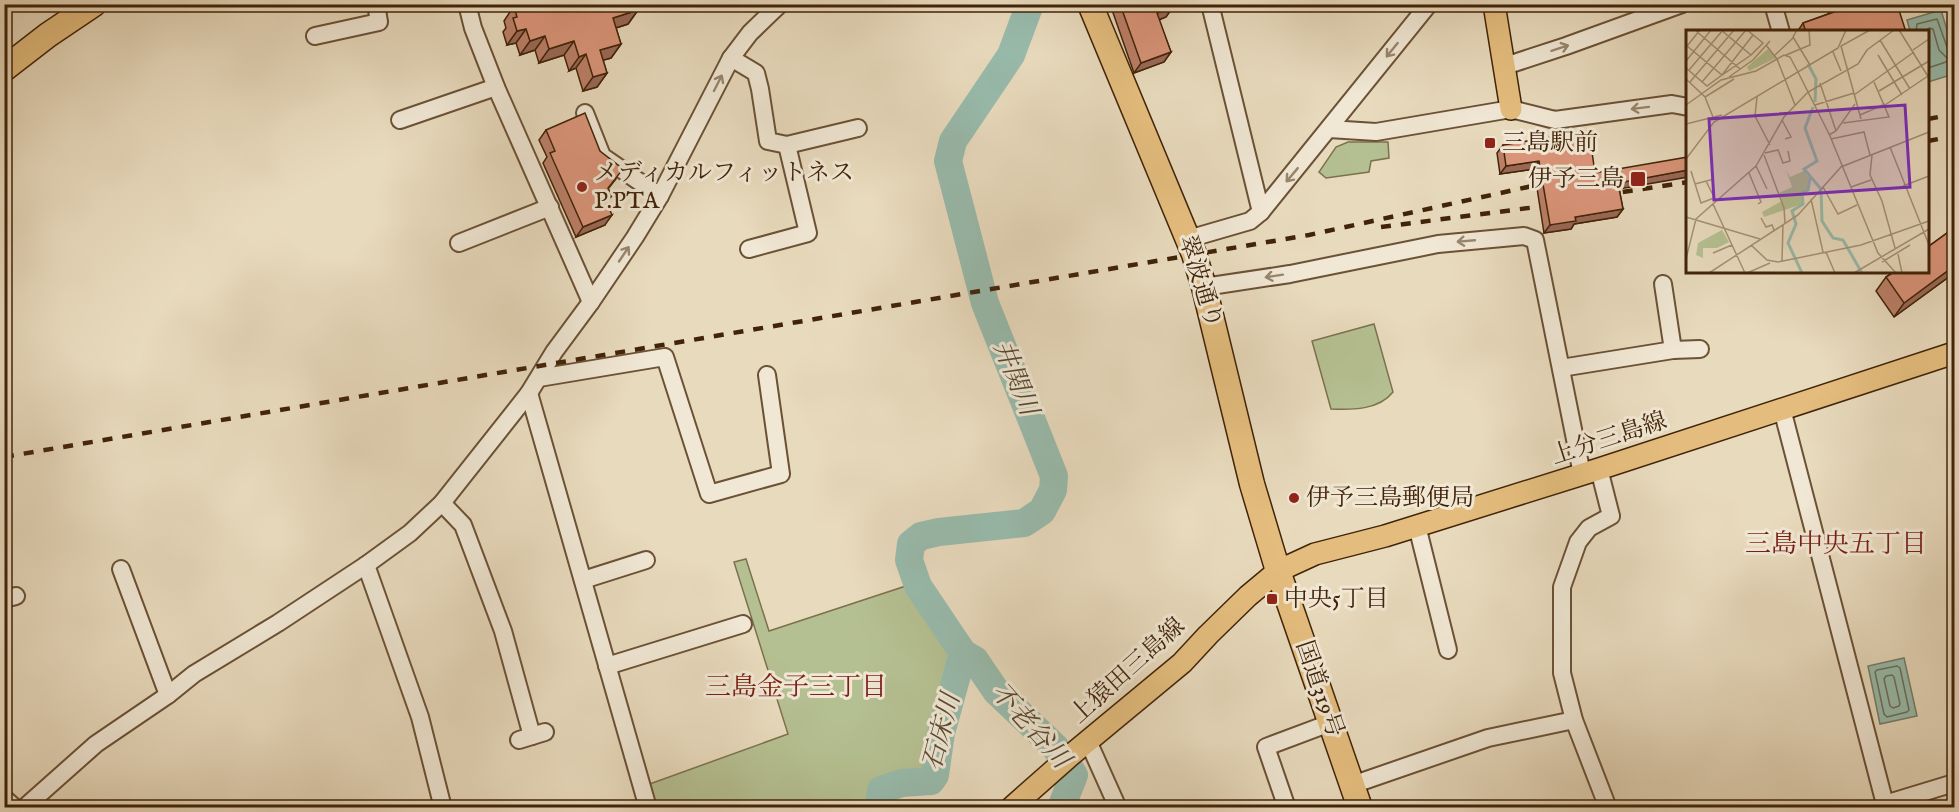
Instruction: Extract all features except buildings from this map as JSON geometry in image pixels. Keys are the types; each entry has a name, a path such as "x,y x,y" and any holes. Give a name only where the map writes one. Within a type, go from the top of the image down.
{"highway":[{"path":"4,69 48,35 94,4"},
{"name":"翠波通り","path":"1090,4 1188,239 1204,287 1235,410 1243,453 1278,571"},
{"name":"国道319号","path":"1278,571 1360,807"}],"main road":[{"path":"1494,4 1511,109"},
{"name":"上分三島線","path":"1278,571 1314,554 1385,536 1591,472 1954,353"},
{"name":"上猿田三島線","path":"1011,807 1182,663 1208,634 1278,571"}],"street":[{"path":"315,36 379,22 376,4"},
{"path":"466,4 496,87 591,303"},
{"path":"24,807 96,744 168,695 194,674 278,623 366,565 410,533 442,503 529,393 554,352 591,303 660,196 731,58 750,33 780,4"},
{"path":"1210,4 1261,212"},
{"path":"1188,239 1250,221 1261,212 1429,4"},
{"path":"1505,66 1682,4"},
{"path":"1773,4 1780,30"},
{"path":"731,58 756,73 768,141 787,145 858,128"},
{"path":"400,120 496,87"},
{"path":"1329,129 1376,132 1511,109 1555,120 1672,104 1686,107"},
{"path":"585,113 602,156 660,196"},
{"path":"749,249 808,232 787,145"},
{"path":"459,243 550,207"},
{"path":"1204,287 1290,274 1438,244 1524,236 1536,240 1561,368 1591,472 1611,516 1589,528 1578,542 1562,587 1562,673 1574,720 1608,807"},
{"path":"1664,284 1673,350"},
{"path":"1561,368 1673,350 1700,349"},
{"path":"539,378 665,357 709,494 781,474 766,375"},
{"path":"529,393 648,807"},
{"path":"1782,409 1886,806 1954,783"},
{"path":"442,503 463,525 503,631 532,736"},
{"path":"1417,526 1448,650"},
{"path":"583,580 646,560"},
{"path":"366,565 420,717 443,807"},
{"path":"121,569 168,695"},
{"path":"607,666 743,624"},
{"path":"1352,785 1488,738 1574,720"},
{"path":"1287,807 1266,747 1330,723"},
{"path":"1088,741 1118,807"},
{"path":"4,798 15,807"}],"shaded area":[{"path":"1348,142 1388,142 1389,158 1371,161 1369,172 1326,178 1319,172 1336,147"},
{"path":"1374,324 1393,392 1373,406 1331,409 1312,341"},
{"path":"746,559 769,631 909,585 956,656 942,709 933,767 928,774 880,785 870,795 870,807 654,807 647,785 788,734 734,562"}],"water":[{"path":"1941,10 1954,53 1954,74 1929,82 1929,30 1910,30 1907,20"},
{"path":"1904,658 1917,716 1880,724 1868,666"}],"waterway":[{"name":"井関川","path":"1030,4 1011,55 953,141 948,161 985,303 1054,476 1053,490 1042,511 1024,523 921,536 911,544 909,560 918,586 963,653 975,660 996,691 1055,747 1074,775 1061,808"},
{"name":"石床川","path":"879,808 881,790 902,783 931,781 935,775 941,733 963,653"}],"railway":[{"path":"1929,119 1954,114"},
{"path":"1929,141 1954,136"},
{"path":"1603,195 1686,182"},
{"path":"4,457 1309,235 1537,185"},
{"path":"1381,227 1552,205"}],"place":[{"name":"三島駅前","path":"1490,143"},
{"name":"伊予三島","path":"1638,179"},
{"name":"メディカルフィットネス P.PTA","path":"582,187"},
{"name":"伊予三島郵便局","path":"1294,498"},
{"name":"中央5丁目","path":"1272,599"}],"district":[{"name":"三島中央五丁目","path":"1836,544"},
{"name":"三島金子三丁目","path":"796,687"}],"water label":[{"name":"不老谷川","path":"1030,726"}]}
